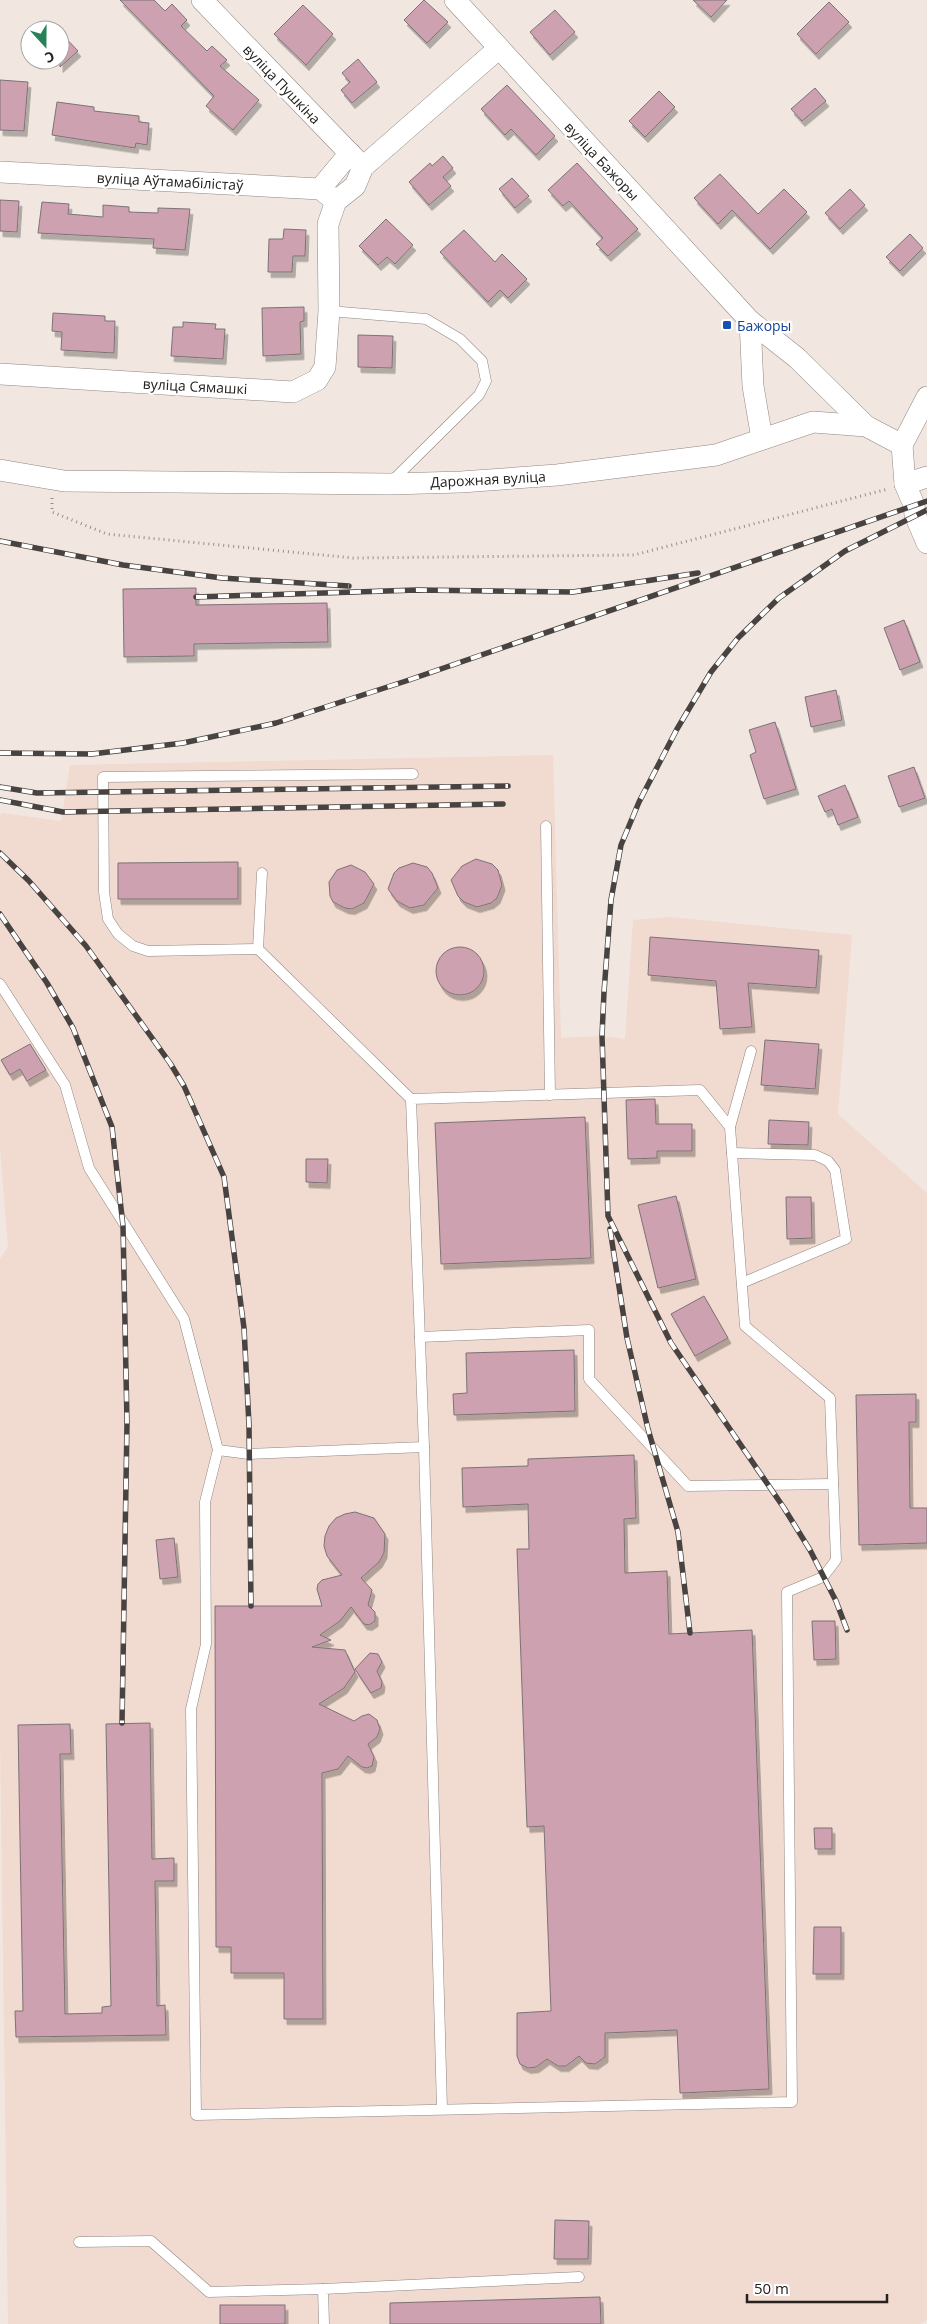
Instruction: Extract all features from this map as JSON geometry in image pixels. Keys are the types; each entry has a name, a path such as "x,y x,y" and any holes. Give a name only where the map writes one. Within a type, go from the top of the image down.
{"street":[{"name":"вуліца Пушкіна","path":"202,0 356,160"},
{"name":"вуліца Бажоры","path":"455,0 750,321 797,358 866,426"},
{"path":"328,195 356,160 498,49"},
{"name":"вуліца Аўтамабілістаў","path":"0,172 328,195"},
{"name":"вуліца Сямашкі","path":"0,374 293,392 317,380 325,367 329,311 328,195"},
{"path":"750,321 753,386 762,439"},
{"path":"927,397 902,445 905,484 914,506 914,515 927,543"},
{"name":"Дарожная вуліца","path":"0,470 51,480 390,484 557,476 716,455 813,422 866,426 902,445"},
{"path":"905,484 927,477"}],"lane":[{"path":"329,311 426,318 460,339 482,361 486,381 479,395 390,484"},
{"path":"413,774 103,777 104,892 108,918 118,934 133,946 148,951 258,949 411,1099 424,1447 442,2109"},
{"path":"546,826 550,1095"},
{"path":"258,949 262,873"},
{"path":"0,984 65,1085 89,1168 184,1318 218,1450 205,1502 206,1644 191,1709 196,2114 792,2102 787,1592 823,1577 836,1560 830,1398 746,1326 730,1127 751,1051"},
{"path":"411,1099 700,1090 730,1127"},
{"path":"732,1153 807,1154 828,1160 835,1170 846,1239 742,1283"},
{"path":"420,1337 589,1330 590,1379 688,1486 833,1484"},
{"path":"218,1450 249,1454 424,1447"},
{"path":"79,2242 151,2241 209,2292 323,2289 578,2277"},
{"path":"323,2289 324,2324"}],"path":[{"path":"51,480 52,512 107,534 353,558 634,555 905,484"}],"shaded area":[{"path":"553,755 561,1038 602,1036 625,1039 633,920 670,917 852,935 838,1114 927,1193 927,2320 920,2324 8,2324 0,1738 0,1259 8,1247 0,1148 0,815 3,813 61,821 70,765"}],"building":[{"path":"120,0 154,0 165,11 172,4 187,20 181,26 207,51 212,46 227,60 220,66 259,100 233,130 206,106 214,96"},
{"path":"424,0 448,22 427,43 404,20"},
{"path":"693,0 727,0 711,17"},
{"path":"829,2 849,22 816,54 797,34"},
{"path":"303,5 333,34 306,65 274,34"},
{"path":"555,10 575,32 550,55 530,32"},
{"path":"70,43 78,51 70,58"},
{"path":"358,59 377,82 352,103 341,90 350,82 342,73"},
{"path":"0,80 28,82 24,131 0,130"},
{"path":"507,85 555,136 536,155 511,129 505,135 481,109"},
{"path":"815,88 826,101 802,121 791,109"},
{"path":"659,91 675,107 645,137 629,121"},
{"path":"57,102 94,107 94,111 139,116 139,122 149,123 147,145 136,143 135,148 52,135"},
{"path":"443,156 453,168 443,177 451,186 429,205 409,182 430,163 432,166"},
{"path":"577,163 638,229 608,256 596,244 603,238 569,201 563,206 548,190"},
{"path":"720,174 758,214 784,189 807,212 770,249 732,210 718,224 694,198"},
{"path":"512,178 529,196 515,208 499,189"},
{"path":"850,189 865,205 840,229 825,213"},
{"path":"0,200 19,201 17,232 0,231"},
{"path":"42,202 69,204 68,214 103,217 103,205 129,207 129,212 158,213 158,208 190,209 185,250 153,248 154,239 38,233"},
{"path":"386,219 413,245 395,264 387,257 378,265 359,246"},
{"path":"284,229 306,230 305,256 293,256 292,272 268,272 269,239 283,239"},
{"path":"464,230 495,262 502,254 527,279 508,298 500,290 488,302 440,252"},
{"path":"910,234 923,248 900,271 886,257"},
{"path":"304,307 304,321 300,322 301,354 263,356 262,308"},
{"path":"53,313 105,316 105,321 115,321 114,353 61,350 62,332 52,331"},
{"path":"183,322 216,324 215,329 225,329 223,359 171,356 173,327 183,327"},
{"path":"358,335 393,336 392,368 358,367"},
{"path":"196,588 196,605 327,603 328,642 194,644 194,656 124,657 123,589"},
{"path":"904,620 920,662 900,670 884,628"},
{"path":"836,690 842,720 811,727 805,697"},
{"path":"775,722 796,789 764,799 750,755 756,752 749,730"},
{"path":"914,767 925,798 899,807 888,776"},
{"path":"845,785 858,817 838,825 832,809 825,812 818,796"},
{"path":"476,859 492,864 498,870 502,885 497,898 491,903 477,907 464,902 458,896 451,880 462,866"},
{"path":"238,862 238,899 118,899 118,863"},
{"path":"413,863 427,867 432,873 438,888 424,905 410,908 397,901 388,889 394,873 399,868"},
{"path":"351,865 365,872 374,884 364,903 352,909 333,902 330,896 329,882 337,870"},
{"path":"650,937 819,950 816,988 748,983 752,1027 720,1029 716,981 648,975"},
{"path":"455,947 465,947 477,954 484,966 484,976 477,988 465,995 455,995 447,991 440,984 436,976 436,966 440,958 447,951"},
{"path":"765,1040 819,1044 815,1089 761,1085"},
{"path":"30,1044 46,1070 27,1081 20,1069 10,1075 1,1060"},
{"path":"655,1099 656,1124 692,1124 692,1151 657,1151 657,1158 628,1159 626,1100"},
{"path":"585,1117 591,1258 441,1264 435,1123"},
{"path":"769,1120 809,1122 808,1145 768,1144"},
{"path":"306,1159 328,1159 327,1183 306,1182"},
{"path":"676,1196 696,1279 658,1288 638,1205"},
{"path":"786,1197 811,1197 812,1238 787,1239"},
{"path":"704,1296 728,1338 695,1356 671,1314"},
{"path":"574,1350 575,1411 454,1415 453,1394 467,1393 466,1353"},
{"path":"916,1394 916,1422 909,1422 910,1508 927,1508 927,1543 859,1545 856,1395"},
{"path":"634,1455 636,1518 624,1519 625,1573 667,1571 669,1634 752,1630 769,2089 680,2093 677,2030 605,2033 605,2057 595,2064 586,2063 579,2056 566,2066 558,2066 547,2059 536,2067 528,2068 520,2064 517,2056 517,2013 551,2011 544,1826 527,1827 517,1549 529,1549 528,1504 463,1507 462,1468 528,1466 528,1459"},
{"path":"355,1512 374,1518 385,1534 384,1553 379,1562 361,1578 372,1590 368,1605 375,1612 375,1621 369,1625 364,1624 351,1607 340,1621 320,1635 331,1640 312,1647 345,1650 355,1672 344,1688 319,1704 354,1721 369,1714 377,1720 380,1729 377,1737 368,1744 374,1757 372,1766 362,1767 348,1756 338,1769 322,1773 323,2019 284,2019 284,1973 231,1973 231,1947 216,1947 215,1606 322,1606 317,1589 318,1584 322,1580 342,1575 327,1556 324,1546 325,1536 329,1526 336,1518"},
{"path":"174,1538 178,1577 160,1579 156,1540"},
{"path":"812,1621 835,1621 836,1659 814,1660"},
{"path":"370,1653 378,1654 382,1662 377,1671 382,1682 381,1688 371,1693 355,1669"},
{"path":"150,1723 152,1859 174,1858 174,1881 155,1881 157,2006 165,2005 166,2035 16,2037 15,2011 23,2011 18,1725 70,1724 71,1754 60,1754 65,2014 102,2013 102,2007 111,2006 106,1724"},
{"path":"814,1828 832,1828 832,1849 815,1849"},
{"path":"814,1927 841,1927 841,1974 813,1974"},
{"path":"555,2220 589,2221 588,2259 554,2259"},
{"path":"600,2297 601,2324 390,2324 390,2303"},
{"path":"220,2305 285,2305 285,2324 220,2324"}],"railway":[{"path":"0,753 92,754 183,743 276,723 406,681 927,501"},
{"path":"847,1630 836,1601 810,1550 784,1508 671,1343 608,1216 602,1036 604,992 611,900 621,845 639,802 677,729 711,672 738,638 779,598 845,551 927,510"},
{"path":"0,541 123,565 222,578 349,586"},
{"path":"196,597 417,590 573,592 698,573"},
{"path":"0,787 37,793 508,786"},
{"path":"0,800 63,812 503,804"},
{"path":"0,853 29,881 86,946 170,1063 184,1086 224,1177 244,1328 249,1425 251,1606"},
{"path":"0,914 47,983 73,1028 112,1127 123,1226 127,1423 122,1723"},
{"path":"610,1229 627,1338 648,1429 678,1532 690,1633"}],"place":[{"name":"Бажоры","path":"727,325"}]}
